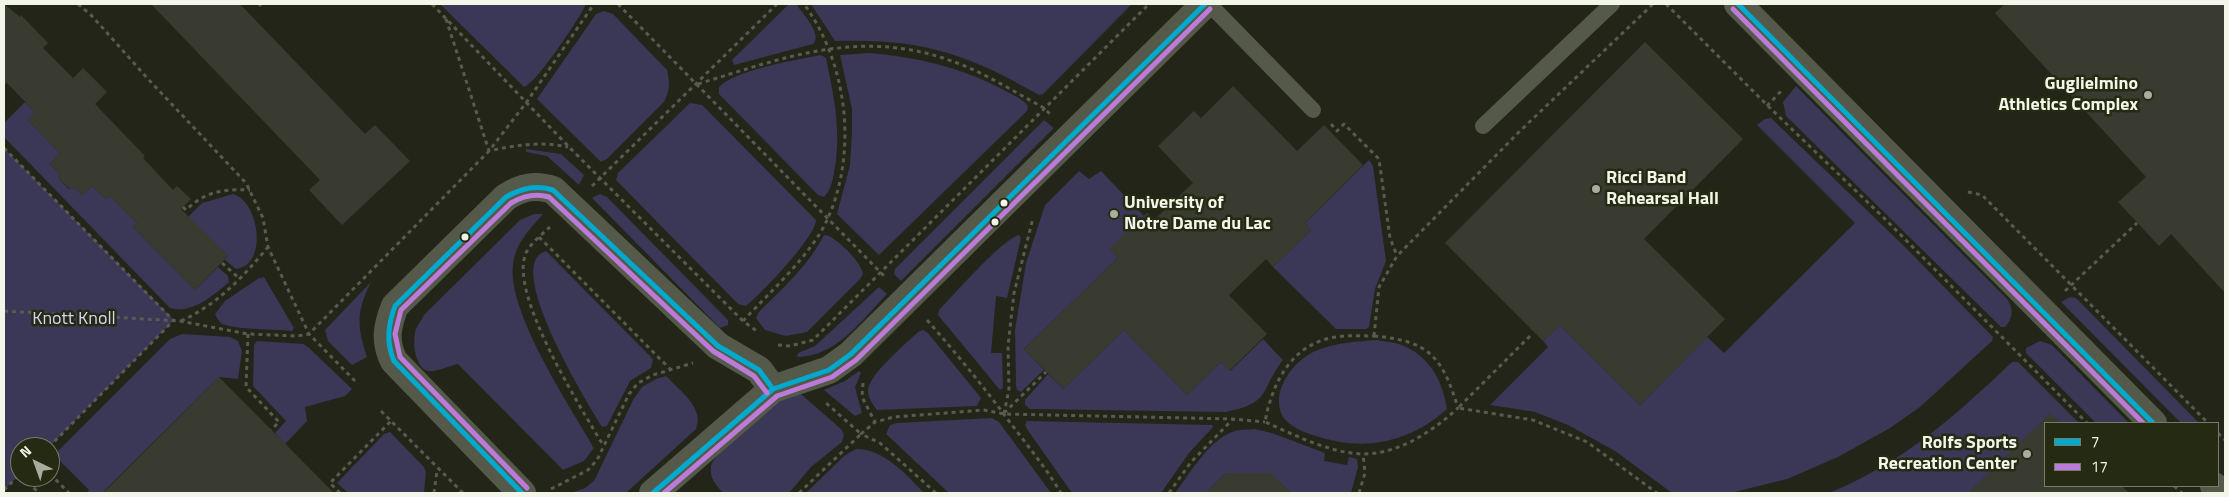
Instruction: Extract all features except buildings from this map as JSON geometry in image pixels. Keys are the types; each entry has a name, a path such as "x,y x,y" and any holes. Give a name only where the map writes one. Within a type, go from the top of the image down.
{"street":[{"path":"653,493 773,389 829,370 851,354 1207,4"},
{"path":"1738,4 2152,422"},
{"path":"535,492 394,361 386,338 388,323 395,306 515,191 539,185 553,190 718,346 759,370 773,389"}],"lane":[{"path":"1207,4 1320,114"},
{"path":"1483,126 1612,4"}],"path":[{"path":"78,4 92,16 148,80 250,190 263,218 268,247 309,334 358,384"},
{"path":"432,4 526,103 743,321 759,333"},
{"path":"4,311 174,320 248,334 297,336 309,334 489,151 526,103 594,4"},
{"path":"618,4 890,282"},
{"path":"743,321 801,260 828,219 840,175 846,121 830,48 804,4"},
{"path":"936,493 880,442 861,434 799,379 778,355 774,345 790,346 813,340 1149,4"},
{"path":"1374,336 1379,287 1397,256 1520,131 1653,4"},
{"path":"1666,4 1884,218 2086,422"},
{"path":"445,16 489,151"},
{"path":"697,84 790,56 830,48 886,47 926,53 948,60 984,76 1044,108"},
{"path":"1320,114 1337,131 1344,124 1379,159 1390,238 1397,256"},
{"path":"489,151 523,144 556,144 570,147"},
{"path":"4,148 174,320"},
{"path":"183,207 186,210 199,198 215,192 250,190"},
{"path":"1004,414 1009,388 1008,346 1014,293 1034,212"},
{"path":"2063,292 2137,223"},
{"path":"540,236 671,370"},
{"path":"180,321 210,306 240,280 268,247"},
{"path":"222,263 240,280"},
{"path":"2070,286 2207,422"},
{"path":"925,317 960,357 1049,474 1061,493"},
{"path":"59,437 174,320"},
{"path":"248,334 246,387 279,422 271,430"},
{"path":"1265,422 1268,403 1278,378 1295,356 1316,342 1336,337 1374,336 1411,342 1435,357 1446,373 1458,408"},
{"path":"799,493 875,422 894,417 984,410 1004,414 1233,419 1265,422 1323,446 1364,454 1393,448 1420,437 1441,424 1530,336"},
{"path":"535,492 588,470 597,460 629,394 638,383 695,363"},
{"path":"1004,414 1046,372"},
{"path":"866,378 862,384 862,397 875,422"},
{"path":"1458,408 1533,420 1587,442 1657,493"},
{"path":"381,411 463,493"},
{"path":"1169,493 1191,462 1233,419"},
{"path":"340,493 330,483 391,421"},
{"path":"1359,493 1365,473 1364,454"},
{"path":"434,493 437,469"},
{"path":"60,484 69,493"}],"green space":[{"path":"440,4 586,4 567,36 547,63 538,75 524,87"},
{"path":"789,4 797,5 811,24 816,35 813,44 734,65 732,60"},
{"path":"811,4 1132,4 1043,94 1039,95 989,68 942,51 892,42 835,41"},
{"path":"604,11 613,14 667,70 669,86 664,102 607,159 601,162 537,99 596,14"},
{"path":"869,53 921,60 954,69 986,81 1020,98 1028,106 1027,111 879,255 837,214 850,165 852,131 852,109 840,55"},
{"path":"821,55 826,58 837,129 834,173 830,189 824,197 818,195 719,94 719,87 738,76 767,66"},
{"path":"1796,86 2007,299 2012,313 2010,321 2005,327 2001,327 1786,116 1783,102"},
{"path":"25,102 35,112 28,120 60,153 50,164 60,174 59,179 69,189 74,187 82,195 92,186 106,199 110,196 137,223 133,227 195,290 218,267 228,276 229,282 209,298 194,306 186,309 170,308 4,137 4,123"},
{"path":"690,103 702,105 816,220 814,228 798,252 746,306 738,304 616,180 618,173"},
{"path":"1771,118 1905,247 1993,337 1992,341 1920,407 1890,428 1838,457 1787,479 1731,493 1672,493 1615,451 1568,425 1535,412 1490,405 1548,347 1543,341 1560,325 1640,405 1707,337 1724,353 1855,223 1757,125 1765,119"},
{"path":"1044,120 1054,128 901,281 894,274 895,269"},
{"name":"Knott Knoll","path":"4,148 174,320 59,437 10,437 10,484 4,490"},
{"path":"526,149 561,154 584,175 579,185 547,156 526,152"},
{"path":"1369,160 1373,166 1386,261 1375,289 1369,327 1366,329 1336,329 1273,267 1311,230 1305,223"},
{"path":"1079,171 1089,179 1101,171 1144,216 1110,249 1118,258 1024,349 1044,370 1021,392 1017,390 1016,386 1015,330 1026,263 1045,205"},
{"path":"233,194 242,199 249,208 257,233 253,257 246,265 236,269 225,260 228,256 188,217 202,203"},
{"path":"600,194 607,197 728,320 728,325 720,328 592,198"},
{"path":"534,214 543,214 524,238 514,257 514,285 520,308 542,358 594,448 584,461 563,470 458,364 432,371 423,369 417,359 414,346 416,329 424,315 520,220"},
{"path":"824,235 841,244 853,257 862,269 863,274 860,279 807,332 786,336 765,330 756,318 759,312 803,266"},
{"path":"1019,235 1021,238 1007,298 996,296 991,353 1002,353 1003,388 1000,390 938,315 939,310 978,268 1001,247"},
{"path":"546,251 653,359 651,368 630,381 607,426 602,427 581,391 552,335 540,306 534,280 535,261"},
{"path":"264,277 294,328 292,331 256,329 222,324 215,314 225,301 259,278"},
{"path":"371,282 363,302 360,319 361,336 367,357 352,365 328,341 325,330"},
{"path":"879,287 887,294 847,335 824,351 797,357 798,353 815,346"},
{"path":"2070,297 2076,298 2198,422 2180,422 2061,302"},
{"path":"923,330 928,333 981,398 977,406 877,410 874,406 868,392 869,385 874,377 897,352 918,332"},
{"path":"1124,330 1187,395 1221,362 1230,371 1263,339 1283,360 1263,394 1258,399 1251,404 1226,412 1030,409 1025,405 1025,400 1048,374 1063,389"},
{"path":"182,334 230,337 238,341 242,351 238,379 219,377 102,493 87,493 89,490 60,461 60,449 170,339"},
{"path":"1377,340 1401,345 1421,357 1434,372 1438,380 1447,409 1432,421 1401,437 1368,443 1334,441 1307,433 1286,421 1281,414 1279,406 1280,391 1289,374 1298,363 1308,355 1333,345"},
{"path":"257,341 303,344 352,389 345,396 305,407 307,421 285,444 275,433 286,421 253,386 254,345"},
{"path":"2040,341 2052,345 2128,422 2095,422 2026,353 2026,348"},
{"path":"2012,362 2018,362 2078,422 2059,422 2050,414 1969,493 1829,493 1856,481 1905,452 1927,437"},
{"path":"859,371 861,373 855,387 862,413 855,416 824,390 845,381"},
{"path":"666,376 690,400 694,407 698,421 696,429 626,493 571,493 585,488 594,481 633,400 642,387"},
{"path":"801,394 842,430 844,435 842,442 811,467 789,493 723,493 711,474 711,466 720,452 766,410 779,402"},
{"path":"992,418 999,422 1051,493 949,493 886,434 890,425 897,423"},
{"path":"1027,421 1212,425 1213,427 1189,453 1161,493 1072,493 1027,429 1025,425"},
{"path":"1255,429 1272,433 1325,453 1324,461 1347,465 1349,457 1357,459 1358,467 1351,493 1291,493 1270,473 1226,473 1206,493 1175,493 1201,457 1217,441 1235,431"},
{"path":"390,432 426,471 424,493 348,493 337,483 384,434"},
{"path":"856,449 876,453 885,458 902,471 924,493 806,493 844,456"}],"transit line":[{"name":"7","path":"653,493 773,389 829,370 851,354 1205,4"},
{"name":"7","path":"1738,4 2152,422"},
{"name":"17","path":"664,493 777,396 832,377 856,360 1210,9"},
{"name":"17","path":"1733,9 2142,422"},
{"name":"7","path":"522,493 394,361 389,340 389,327 395,306 506,197 518,191 529,188 553,190 718,346 759,370 773,389"},
{"name":"17","path":"527,488 400,357 395,334 401,310 511,203 520,199 534,195 549,197 713,351 754,376 767,393"}],"place":[{"name":"Guglielmino Athletics Complex","path":"2148,95"},
{"name":"Ricci Band Rehearsal Hall","path":"1596,189"},
{"name":"University of Notre Dame du Lac","path":"1114,214"},
{"name":"Rolfs Sports Recreation Center","path":"2027,454"}]}
